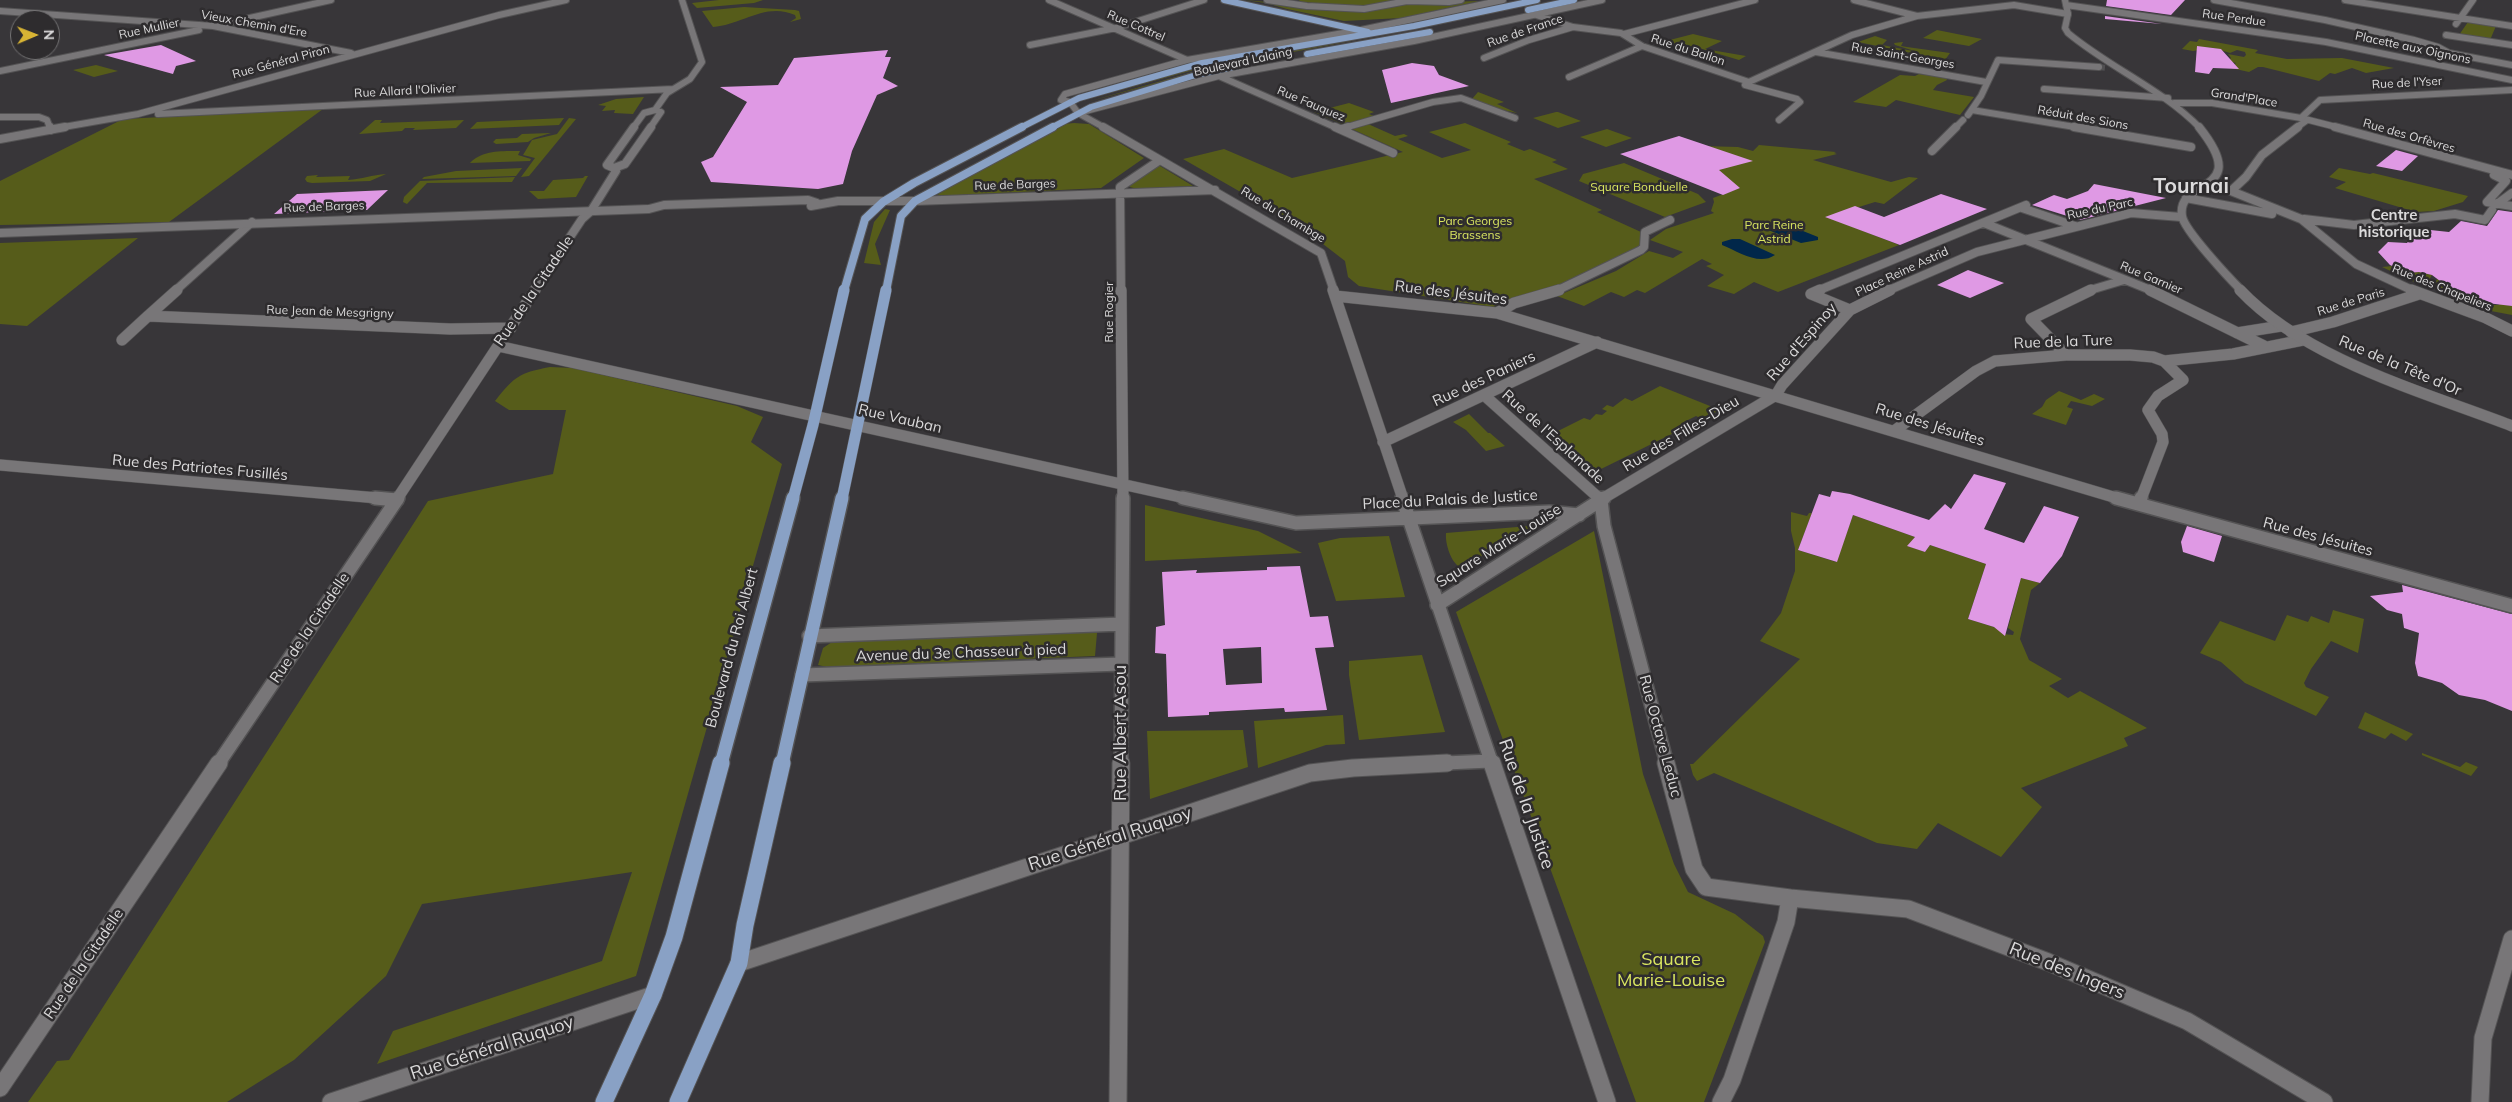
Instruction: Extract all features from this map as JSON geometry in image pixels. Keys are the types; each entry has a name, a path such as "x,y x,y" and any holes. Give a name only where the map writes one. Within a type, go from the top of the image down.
{"main road":[{"path":"1224,0 1400,38"},
{"path":"1225,68 1271,56 1429,27 1449,19 1537,0"},
{"name":"Boulevard Lalaing","path":"915,201 1078,113 1123,95 1225,68 1400,38 1574,0"},
{"name":"Boulevard Lalaing","path":"883,202 914,183 1070,102 1109,88 1202,64 1449,19"},
{"path":"678,1102 739,963 745,926 802,675 809,636 859,426 901,216 915,201"},
{"name":"Boulevard du Roi Albert","path":"604,1102 653,995 684,903 814,416 845,288 862,228 865,219 883,202"}],"street":[{"name":"Rue Mullier","path":"0,72 331,0"},
{"name":"Rue Général Piron","path":"0,139 138,114 520,9 566,0"},
{"path":"673,88 690,79 702,62 682,0"},
{"name":"Rue Cottrel","path":"1049,0 1187,60"},
{"path":"1030,45 1116,28 1204,0"},
{"path":"1266,0 1307,6 1364,9 1407,1 1449,2 1461,0"},
{"name":"Boulevard Lalaing","path":"1070,102 1062,100 1065,94 1187,60 1361,30 1503,0"},
{"name":"Boulevard Lalaing","path":"1078,113 1100,109 1219,76 1414,41 1602,0"},
{"path":"1624,34 1755,0"},
{"path":"1854,0 1917,16"},
{"path":"2214,0 2327,20 2438,47 2449,53 2512,65"},
{"path":"2345,0 2512,26"},
{"path":"2438,47 2461,19 2473,0"},
{"path":"1749,82 1852,35 1917,16 2014,5 2068,14 2065,3"},
{"name":"Rue Perdue","path":"2065,3 2309,40"},
{"name":"Vieux Chemin d'Ere","path":"0,12 213,26 353,54"},
{"name":"Grand'Place","path":"2068,14 2064,22 2066,32 2118,68 2171,100 2201,130 2213,146 2220,160 2215,176 2186,198"},
{"name":"Rue du Ballon","path":"1535,15 1573,26 1624,34 1642,46 1749,82 1745,85 1797,99 1800,102 1780,120"},
{"name":"Rue de France","path":"1484,58 1529,40 1573,26"},
{"path":"2446,36 2512,45"},
{"path":"1400,38 1414,41"},
{"name":"Placette aux Oignons","path":"2309,40 2359,48 2512,80"},
{"path":"1569,77 1642,46"},
{"name":"Rue Saint-Georges","path":"1816,52 1986,82"},
{"path":"1932,151 1967,116 1984,91 1986,82 1998,60 2100,67"},
{"path":"2108,68 2118,68"},
{"name":"Rue Fauquez","path":"1219,76 1393,152"},
{"name":"Rue de la Citadelle","path":"655,110 673,88"},
{"name":"Rue Allard l'Olivier","path":"138,114 673,88"},
{"path":"2044,89 2171,100"},
{"name":"Rue de l'Yser","path":"2231,191 2246,177 2262,155 2320,100 2512,90"},
{"path":"1342,129 1433,102 1461,98 1515,118"},
{"name":"Grand'Place","path":"2171,100 2212,103 2305,116"},
{"name":"Rue du Chambge","path":"1070,102 1078,113 1321,253 1330,275 1335,296 1408,518"},
{"name":"Rue de la Citadelle","path":"655,110 661,112 625,164 614,168 607,165 644,113 655,110"},
{"name":"Réduit des Sions","path":"1967,116 2191,147"},
{"name":"Rue des Orfèvres","path":"2305,116 2512,175"},
{"path":"0,117 39,117 47,120 51,130"},
{"path":"1120,193 1120,187 1160,160"},
{"name":"Rue de la Citadelle","path":"0,1088 397,500 582,219 591,211 616,171 614,168"},
{"path":"2492,170 2486,172 2506,181 2487,202 2495,207 2512,206"},
{"path":"2206,184 2231,191 2301,219"},
{"name":"Rue de Barges","path":"0,233 252,222 649,209 659,213 805,208 817,203 1214,190"},
{"path":"2182,217 2182,205 2186,198 2332,224 2354,225 2455,214 2485,220 2495,207 2512,192"},
{"name":"Rue Rogier","path":"1120,193 1123,485"},
{"name":"Place Reine Astrid","path":"2024,240 1978,252 1912,279 1850,310 1812,294 2024,207 2075,226"},
{"name":"Rue du Parc","path":"2024,240 2075,226 2135,213 2182,217"},
{"name":"Rue de la Tête d'Or","path":"2182,217 2222,270 2281,326 2303,340 2431,397 2512,426"},
{"name":"Rue des Chapeliers","path":"2301,219 2356,264 2419,294 2484,317 2512,331"},
{"path":"1497,313 1514,303 1557,291 1641,250 1644,246 1645,232 1670,220"},
{"path":"122,340 252,222"},
{"path":"1984,223 2024,240"},
{"name":"Rue Garnier","path":"2024,240 2167,298 2264,346"},
{"path":"2066,355 2031,319 2085,292 2124,280"},
{"name":"Rue de Paris","path":"2291,332 2333,322 2419,294"},
{"name":"Rue des Jésuites","path":"1335,296 1497,313 2139,504 2512,606"},
{"name":"Rue d'Espinoy","path":"1776,395 1782,384 1850,310"},
{"name":"Rue Jean de Mesgrigny","path":"148,316 450,329 511,328"},
{"path":"2484,317 2512,322"},
{"path":"2237,333 2281,326"},
{"path":"2164,361 2234,354 2264,346 2303,340"},
{"name":"Rue des Paniers","path":"1383,442 1485,396 1597,342"},
{"name":"Rue Vauban","path":"498,346 1296,523"},
{"name":"Rue de la Ture","path":"1894,431 1976,371 1996,361 2066,355 2132,355 2153,357 2164,361"},
{"path":"2139,504 2163,442 2162,434 2148,410 2151,402 2166,389 2183,380 2164,361"},
{"name":"Rue des Filles-Dieu","path":"1601,500 1776,395"},
{"name":"Rue de l'Esplanade","path":"1485,396 1601,500"},
{"name":"Rue des Patriotes Fusillés","path":"0,465 397,500"},
{"name":"Rue Albert Asou","path":"1118,1102 1123,485"},
{"path":"1578,515 1601,500"},
{"name":"Rue Octave Leduc","path":"1601,500 1604,526 1694,869 1706,887 1790,898"},
{"name":"Place du Palais de Justice","path":"1296,523 1550,512 1578,515"},
{"name":"Square Marie-Louise","path":"1437,605 1578,515"},
{"name":"Rue de la Justice","path":"1408,518 1607,1102"},
{"name":"Avenue du 3e Chasseur à pied","path":"809,636 1122,624"},
{"name":"Avenue du 3e Chasseur à pied","path":"802,675 1121,664"},
{"name":"Rue Général Ruquoy","path":"739,963 1310,773 1353,768 1490,761"},
{"path":"1721,1102 1732,1080 1786,922 1790,898"},
{"name":"Rue des Ingers","path":"1790,898 1908,909 2040,958 2187,1021 2324,1102"},
{"path":"2480,1102 2483,1038 2511,945"},
{"name":"Rue Général Ruquoy","path":"331,1102 653,995"}],"green space":[{"path":"719,0 763,0 754,3 697,8 692,3"},
{"path":"1244,0 1359,10 1408,3 1480,1 1401,18 1344,21 1266,3"},
{"path":"1300,0 1404,0 1369,7 1297,2"},
{"path":"744,7 795,10 799,11 801,19 790,22 796,18 795,15 774,11 713,27 702,11"},
{"path":"2468,22 2496,26 2490,40 2459,35"},
{"path":"1937,30 1982,39 1969,46 1923,38"},
{"path":"1693,34 1722,41 1705,49 1746,56 1739,60 1692,46 1681,48 1662,42"},
{"path":"1875,36 1887,40 1882,45 1918,52 1895,45 1894,43 1903,42 1901,46 1950,53 1945,60 1858,42"},
{"path":"2199,39 2258,50 2255,53 2287,59 2342,58 2394,68 2366,73 2352,68 2335,74 2330,73 2319,81 2263,67 2258,67 2249,72 2231,68 2236,63 2228,61 2231,58 2228,54 2244,57 2246,55 2245,52 2237,50 2230,53 2214,48 2197,47 2199,50 2182,49 2190,41 2197,42"},
{"path":"1357,40 1229,64 1087,102 1211,67 1201,68 1084,100 1200,66"},
{"path":"96,65 118,71 94,77 73,70"},
{"path":"1919,74 1946,77 1947,80 1937,85 1933,90 1974,97 1960,115 1896,100 1886,107 1853,102 1900,75 1915,76"},
{"path":"1478,92 1504,102 1497,104 1517,113 1498,109 1472,99"},
{"path":"644,97 633,114 614,113 615,110 602,111 606,106 598,105 616,99"},
{"path":"1349,103 1374,112 1369,114 1376,117 1345,125 1314,112"},
{"path":"323,109 169,222 0,225 0,181 123,119"},
{"path":"1556,112 1581,121 1558,128 1533,118"},
{"path":"564,118 559,125 470,129 477,122"},
{"path":"569,118 576,119 529,176 521,177 535,158 523,155 532,140 557,134"},
{"path":"375,120 382,120 380,123 464,120 456,128 413,130 415,128 405,128 402,131 359,134"},
{"name":"Parc Georges Brassens","path":"1465,123 1511,142 1507,144 1524,151 1530,149 1557,160 1552,162 1568,169 1534,179 1602,210 1597,212 1641,232 1644,244 1561,287 1510,300 1493,307 1359,286 1348,277 1345,261 1323,244 1265,206 1183,159 1224,149 1292,178 1403,152 1352,129 1368,124 1395,136 1404,134 1408,136 1398,139 1442,158 1471,150 1429,132"},
{"path":"1064,124 1089,124 1144,158 1101,188 937,196 941,191"},
{"path":"1607,129 1632,138 1606,147 1580,137"},
{"path":"551,133 534,138 528,142 496,144 493,142 496,139 517,138 522,134"},
{"name":"Parc Reine Astrid","path":"1759,145 1836,152 1834,153 1837,154 1813,160 1891,182 1909,177 1918,178 1884,204 1875,202 1827,217 1899,245 1778,292 1754,282 1734,294 1707,286 1724,275 1706,266 1712,264 1702,259 1645,293 1637,290 1624,297 1611,292 1584,306 1557,296 1616,271 1649,251 1673,258 1683,252 1650,240 1666,229 1714,213 1711,211 1714,202 1713,198 1740,188 1723,180 1701,146 1738,147 1753,151"},
{"path":"520,151 518,155 531,159 530,161 470,163 486,153"},
{"name":"Square Bonduelle","path":"1624,163 1698,194 1706,202 1665,217 1579,181 1583,174"},
{"path":"1156,166 1160,166 1193,186 1137,189 1130,187 1129,185"},
{"path":"522,168 516,176 422,179 456,171"},
{"path":"2339,168 2373,173 2468,196 2463,202 2434,211 2416,212 2335,188 2346,182 2329,177"},
{"path":"386,174 370,181 312,183 307,182 305,179 307,176 318,175 316,177 350,176 348,180"},
{"path":"588,176 576,197 538,199 529,191 544,191 553,180 583,178"},
{"path":"515,177 512,182 427,183 407,204 403,202 404,197 420,181"},
{"path":"885,209 890,210 875,244 881,265 864,263 874,222"},
{"path":"138,238 27,326 0,324 0,243"},
{"path":"2392,266 2407,273 2419,272 2432,275 2425,287 2382,267"},
{"path":"2437,279 2448,287 2454,287 2452,290 2470,296 2468,297 2479,302 2512,306 2512,315 2491,311 2438,292 2434,286"},
{"path":"550,367 573,368 737,406 763,417 751,442 782,464 636,976 377,1064 393,1031 602,961 632,872 422,904 386,976 294,1060 227,1102 28,1102 57,1061 69,1060 428,501 553,474 566,410 509,410 495,401 518,377 531,371"},
{"path":"1660,386 1720,410 1702,419 1696,416 1686,421 1692,424 1593,473 1550,435 1584,418 1590,420 1596,414 1602,415 1607,411 1602,409 1607,405 1613,407 1625,398 1632,401"},
{"path":"2059,391 2081,400 2094,394 2105,399 2092,406 2071,401 2067,407 2073,409 2066,425 2032,414 2042,407 2046,400"},
{"path":"1469,414 1488,433 1505,446 1486,451 1466,430 1453,422"},
{"path":"1145,505 1258,531 1302,553 1145,561"},
{"path":"1791,512 1807,516 1809,513 1812,513 1798,550 1836,562 1853,515 1915,537 1908,546 1925,552 1930,545 1986,564 1968,619 2000,629 2003,634 2013,635 2014,632 2008,628 2021,578 2040,583 2031,590 2020,639 2029,660 2062,679 2049,686 2068,698 2080,691 2147,728 2124,738 2128,746 2021,788 2042,807 2001,857 1938,823 1917,849 1877,843 1714,773 1697,781 1690,764 1693,764 1800,659 1760,641 1781,613 1795,571 1795,548 1791,531"},
{"path":"1529,526 1530,528 1461,568 1454,562 1448,548 1446,533"},
{"name":"Square Marie-Louise","path":"1594,531 1643,774 1674,864 1688,892 1735,914 1763,936 1765,942 1704,1102 1636,1102 1456,612"},
{"path":"1389,536 1405,597 1336,601 1318,543 1340,538"},
{"path":"2333,610 2364,619 2358,653 2331,641 2311,669 2304,683 2306,687 2329,697 2316,716 2245,683 2221,662 2200,653 2220,621 2275,641 2287,615 2308,622 2311,616 2329,623"},
{"path":"1086,631 1097,633 1095,656 827,667 818,665 823,648 832,642"},
{"path":"1422,655 1445,732 1359,740 1349,675 1349,661"},
{"path":"2365,712 2413,734 2406,741 2391,733 2385,739 2358,728"},
{"path":"1343,715 1345,744 1326,745 1258,768 1254,721"},
{"path":"1243,730 1248,767 1150,799 1147,731"},
{"path":"2422,753 2460,767 2466,762 2478,767 2471,776 2422,755"}],"water":[{"path":"1783,223 1818,237 1818,240 1801,243 1766,229 1766,226"},
{"path":"1740,239 1775,255 1769,258 1756,259 1722,245 1722,242"}],"building":[{"path":"2107,0 2185,0 2171,15 2106,6"},
{"path":"2105,16 2162,24 2105,19"},
{"path":"161,45 196,61 176,66 173,74 104,55"},
{"path":"2197,46 2221,49 2239,69 2213,68 2209,74 2195,72"},
{"path":"888,50 885,57 891,57 883,78 898,86 877,95 852,151 843,184 818,189 711,182 701,162 713,157 747,102 720,87 778,85 794,58"},
{"path":"1412,63 1434,66 1439,75 1469,86 1391,103 1382,70"},
{"path":"1679,136 1753,161 1719,170 1740,188 1723,195 1620,154"},
{"path":"2396,150 2418,156 2402,171 2376,166"},
{"path":"2094,184 2166,198 2080,220 2032,205 2054,195 2067,199 2088,191"},
{"path":"388,190 367,210 274,214 297,194"},
{"path":"1941,194 1987,209 1900,245 1825,217 1855,206 1884,217"},
{"path":"2498,210 2512,212 2512,306 2478,302 2452,290 2432,275 2419,272 2407,273 2390,265 2378,252 2388,242 2407,243 2417,230 2421,229 2449,232 2461,221 2487,226"},
{"path":"1968,270 2004,283 1970,298 1937,285"},
{"path":"1974,474 2006,483 1984,529 2024,543 2044,506 2079,517 2062,556 2040,583 2021,578 2005,636 1994,627 1968,619 1986,564 1930,545 1925,552 1907,546 1915,537 1853,515 1837,562 1798,550 1819,494 1830,497 1832,491 1850,494 1929,520 1945,504 1951,509"},
{"path":"2187,526 2222,536 2214,562 2183,552 2181,542"},
{"path":"1300,566 1310,617 1328,616 1334,647 1315,648 1327,710 1285,712 1284,708 1209,712 1209,715 1168,717 1166,654 1155,653 1156,627 1165,625 1162,572 1197,570 1196,573 1267,570 1267,567","holes":["1261,647 1262,683 1226,685 1223,649"]},
{"path":"2402,585 2512,614 2512,711 2485,700 2459,695 2442,683 2418,676 2415,663 2419,633 2404,628 2402,614 2387,610 2370,596 2403,592"}],"tunnel":[{"path":"2099,67 2108,68"}],"district":[{"name":"Tournai","path":"2191,187"},
{"name":"Centre historique","path":"2394,224"}]}
